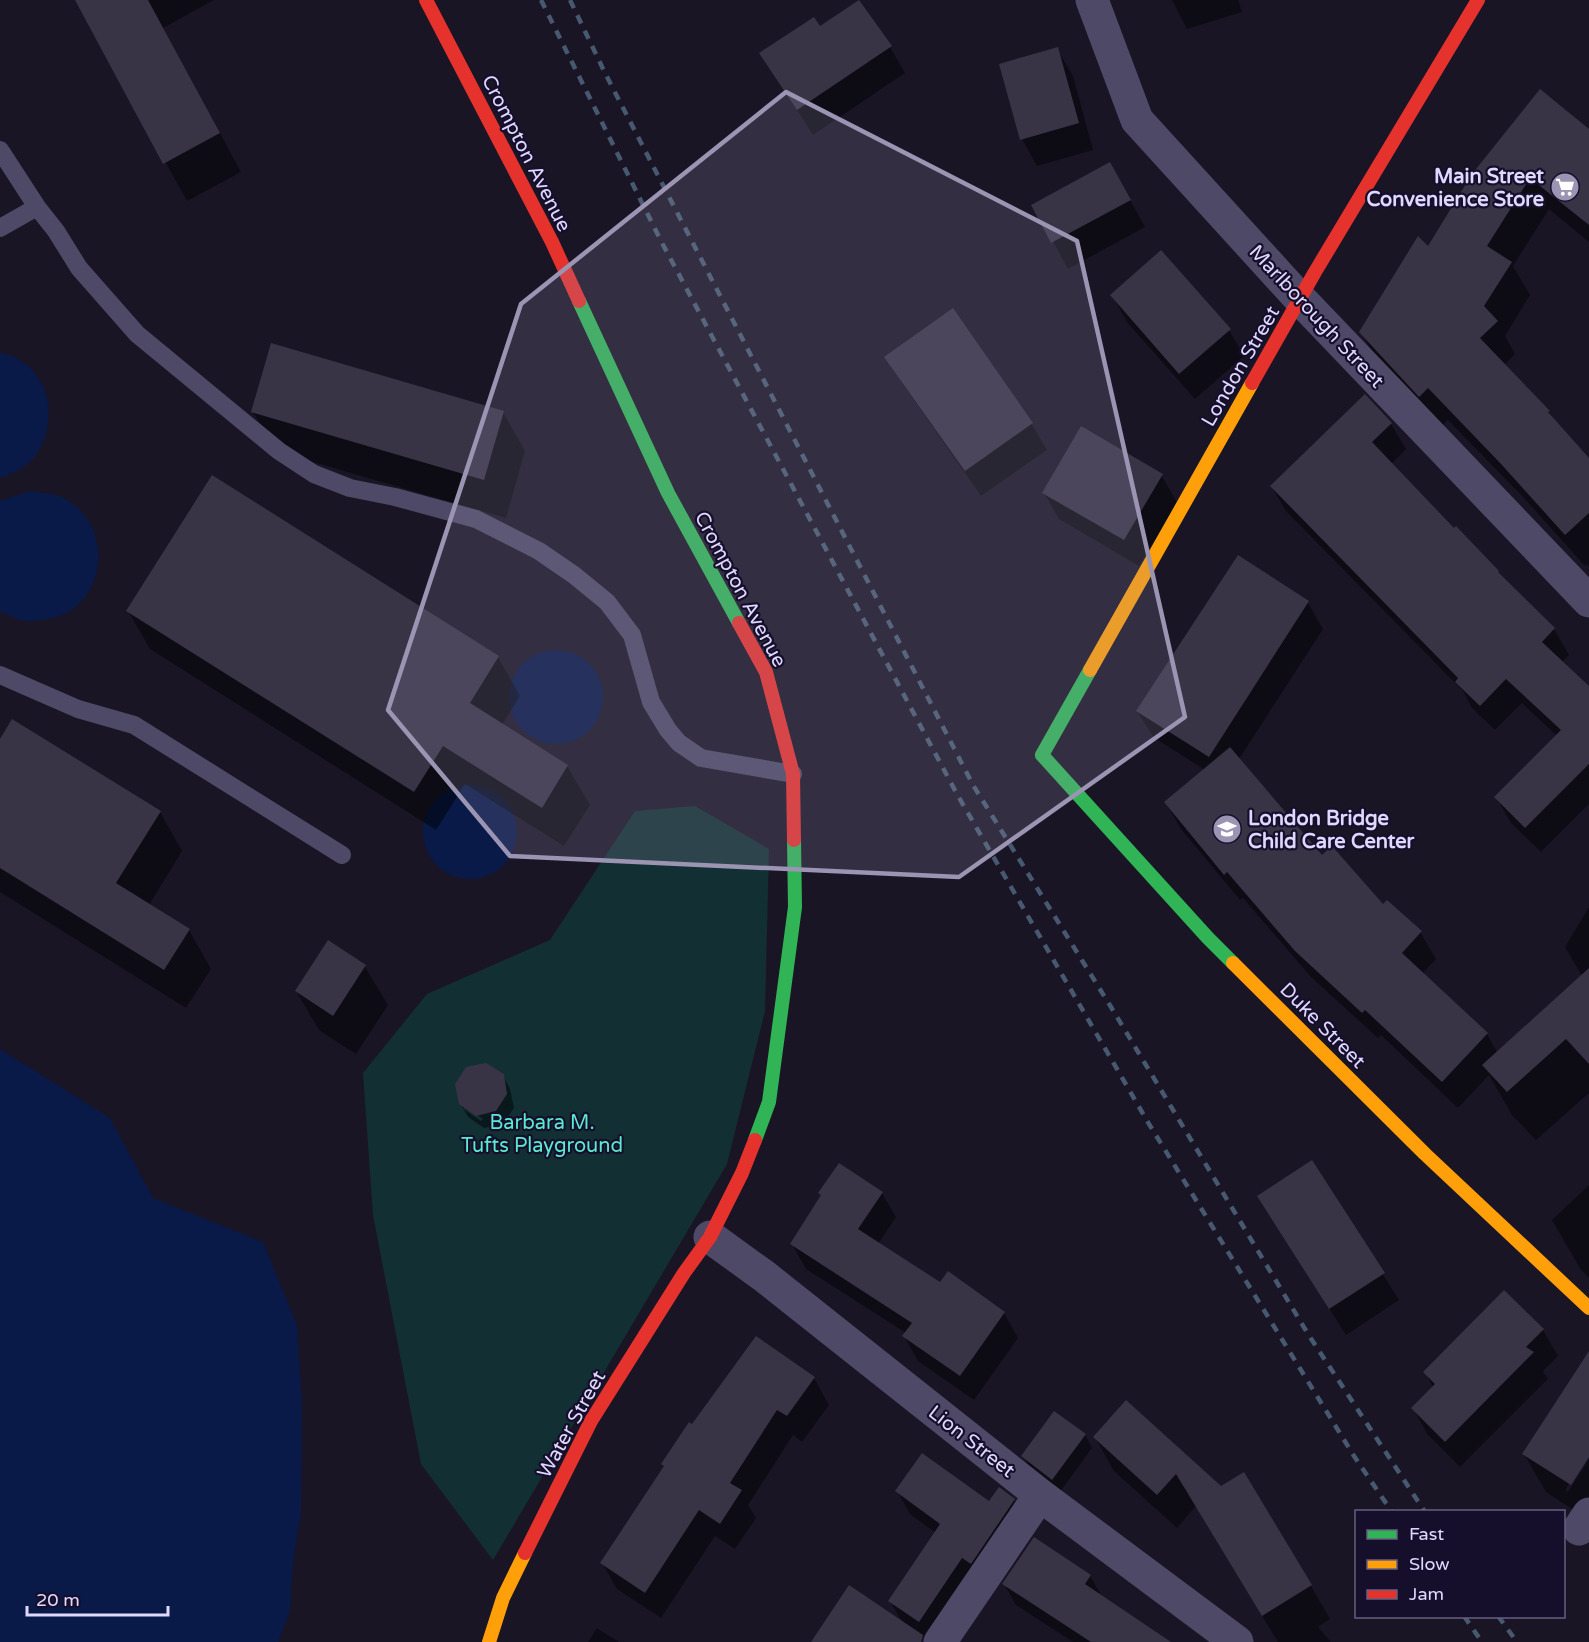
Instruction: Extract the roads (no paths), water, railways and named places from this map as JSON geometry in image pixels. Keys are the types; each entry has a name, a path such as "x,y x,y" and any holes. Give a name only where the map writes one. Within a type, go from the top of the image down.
{"street":[{"name":"Crompton Avenue","path":"426,0 552,242 668,492 766,672 793,774 795,907 769,1102 742,1173 710,1237"},
{"name":"Marlborough Street","path":"1092,0 1137,120 1301,300 1589,601"},
{"name":"London Street","path":"1042,755 1321,262 1478,0"},
{"name":"Duke Street","path":"1042,755 1208,938 1425,1154 1589,1308"},
{"name":"Lion Street","path":"710,1237 764,1276 1040,1495 1237,1642"},
{"name":"Water Street","path":"489,1642 503,1598 591,1420 684,1273 710,1237"},
{"path":"940,1642 1040,1495"}],"lane":[{"path":"0,150 57,231 79,268 137,333 279,451 314,474 341,485 476,519 539,551 607,602 632,635 651,702 668,730 680,743 701,758 793,774"},
{"path":"0,228 38,207"},
{"path":"0,675 78,709 134,724 342,855"}],"water":[{"path":"0,353 17,359 30,368 40,381 49,412 42,445 32,460 0,478"},
{"path":"30,491 62,497 80,510 92,528 98,548 98,568 91,587 79,604 62,615 26,621 0,611 0,501"},
{"path":"556,650 574,654 589,664 599,679 603,697 599,715 589,730 574,740 556,744 538,740 523,730 513,715 509,697 513,679 523,664 538,654"},
{"path":"470,785 488,789 503,799 513,814 517,832 513,850 503,865 488,875 470,879 452,875 437,865 427,850 423,832 427,814 437,799 452,789"},
{"path":"0,1049 110,1118 153,1198 263,1242 297,1325 302,1405 301,1514 293,1562 290,1611 278,1642 0,1642"}],"railway":[{"path":"541,0 661,241 958,796 1149,1124 1354,1456 1391,1510"},
{"path":"570,0 605,73 973,785 1111,1007 1308,1334 1424,1510"},
{"path":"1465,1618 1482,1642"},
{"path":"1499,1618 1517,1642"}],"place":[{"name":"Main Street Convenience Store","path":"1565,187"},
{"name":"London Bridge Child Care Center","path":"1227,829"}],"park label":[{"name":"Barbara M. Tufts Playground","path":"542,1134"}]}
